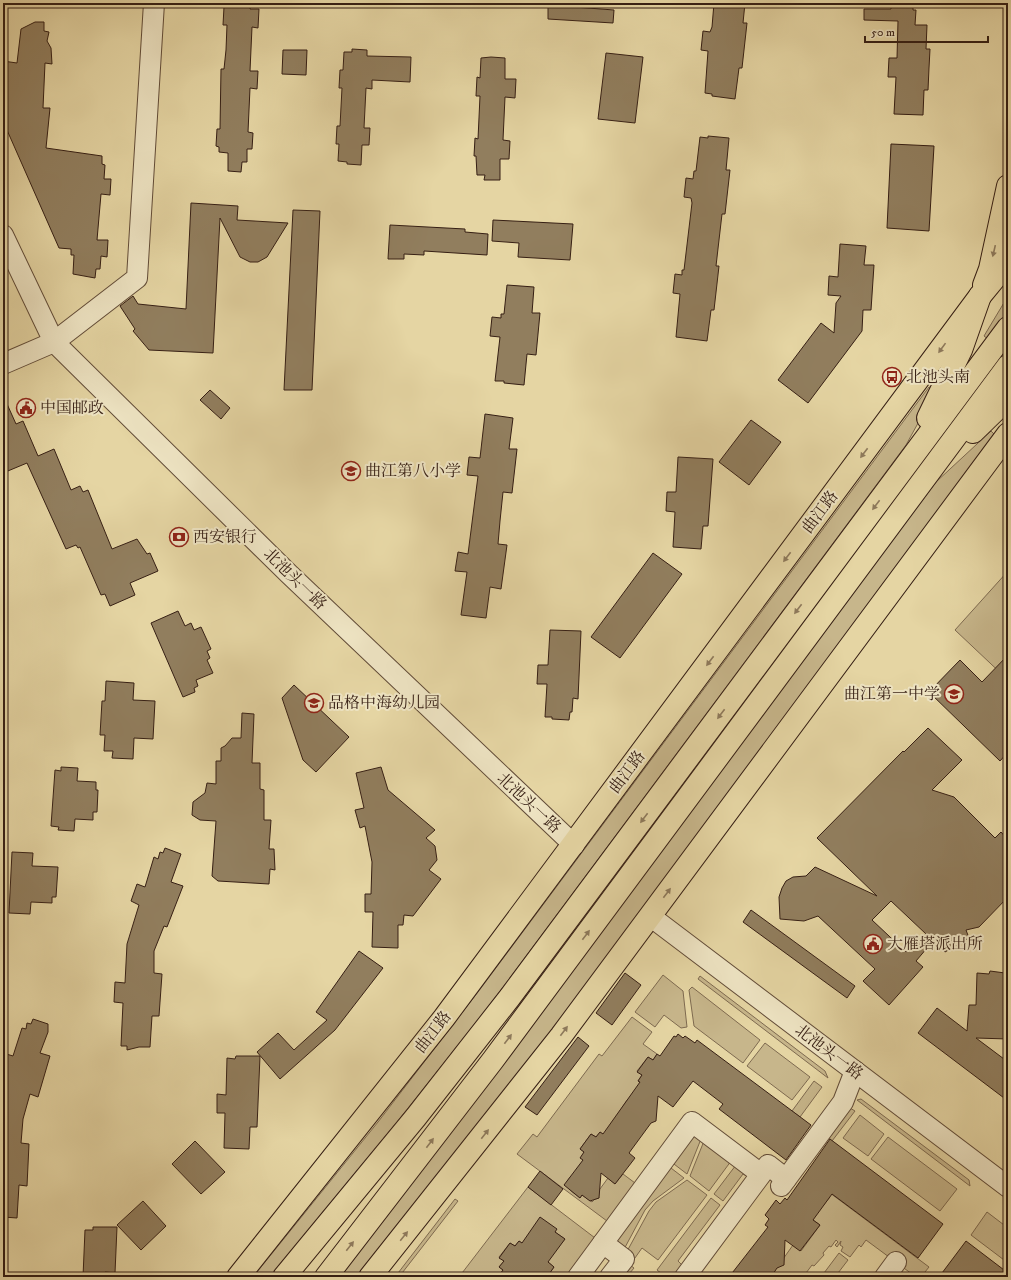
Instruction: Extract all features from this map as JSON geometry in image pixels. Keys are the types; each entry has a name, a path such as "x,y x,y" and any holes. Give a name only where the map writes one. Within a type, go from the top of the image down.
{"main road":[{"path":"905,465 961,350 990,269 1008,186"},
{"name":"曲江路","path":"238,1277 444,1018 574,845 980,296 1008,262"},
{"path":"284,1277 412,1123 510,997 1008,328"},
{"path":"326,1277 493,1060 1008,366"},
{"path":"925,479 1008,398"},
{"path":"370,1277 525,1082 1008,434"}],"street":[{"path":"3,364 54,342 137,278 154,3"},
{"name":"北池头一路","path":"3,235 54,342 289,574 574,845"},
{"name":"北池头一路","path":"650,916 1008,1187"},
{"path":"685,1277 768,1165 783,1182 843,1102 855,1071"},
{"path":"578,1277 692,1122 761,1174"},
{"path":"603,1243 624,1259 610,1277"}],"shaded area":[{"path":"1008,296 1008,314 989,340 984,336"},
{"path":"929,387 933,388 934,394 906,445 486,1010 397,1122 270,1277 253,1277 378,1122 478,992"},
{"path":"991,431 995,435 682,860 522,1070 359,1277 338,1277 936,482"},
{"path":"1008,571 1008,680 955,630"},
{"path":"663,975 683,991 687,1027 681,1028 664,1015 655,1027 635,1012"},
{"path":"700,976 825,1071 828,1078 698,979"},
{"path":"692,987 760,1040 743,1063 694,1026 689,990"},
{"path":"632,1017 652,1032 643,1044 657,1054 653,1060 648,1057 637,1071 642,1075 638,1081 641,1084 629,1101 627,1100 604,1135 600,1132 596,1137 591,1134 580,1149 584,1152 584,1161 568,1180 571,1191 580,1198 582,1195 592,1202 599,1198 597,1193 608,1178 615,1184 623,1174 639,1186 611,1224 517,1154 533,1134 537,1137 599,1054 602,1056"},
{"path":"765,1043 810,1077 792,1100 747,1066"},
{"path":"814,1081 822,1087 800,1117 792,1111"},
{"path":"861,1099 969,1180 970,1186 857,1100"},
{"path":"850,1108 855,1111 832,1141 828,1137"},
{"path":"860,1115 884,1134 868,1156 843,1138"},
{"path":"694,1128 703,1134 687,1174 670,1161"},
{"path":"706,1136 734,1157 709,1191 690,1176"},
{"path":"888,1137 957,1189 940,1211 871,1159"},
{"path":"739,1161 750,1178 743,1174 723,1201 714,1194"},
{"path":"667,1165 684,1178 653,1201 645,1210 622,1253 609,1243"},
{"path":"687,1180 707,1195 658,1260 642,1248 630,1265 634,1268 629,1274 624,1271 625,1255 649,1211 656,1202"},
{"path":"528,1187 599,1241 572,1277 547,1277 554,1267 547,1261 565,1239 555,1232 523,1244 519,1241 515,1246 510,1243 499,1257 504,1261 499,1267 503,1270 498,1277 459,1277"},
{"path":"822,1187 929,1267 921,1277 916,1277 866,1240 861,1247 859,1245 850,1257 841,1251 843,1247 840,1245 841,1241 837,1247 835,1245 838,1242 836,1240 831,1247 829,1246 823,1253 824,1255 814,1266 812,1265 803,1277 771,1277 767,1262 776,1269 793,1245 801,1251 820,1225 812,1219 830,1197"},
{"path":"711,1198 720,1205 678,1261 684,1267 676,1277 666,1277 657,1270"},
{"path":"455,1199 458,1201 399,1277 395,1277"},
{"path":"987,1212 1008,1228 1008,1263 971,1235"},
{"path":"839,1253 848,1260 835,1277 821,1277"}],"building":[{"path":"228,3 251,3 250,9 259,9 258,28 252,27 250,71 258,71 257,89 250,88 248,132 253,133 252,149 247,149 247,162 242,162 241,172 228,171 228,153 219,152 219,147 216,146 217,129 220,129 221,69 224,69 226,50 227,25 223,25 224,7 228,7"},
{"path":"714,3 745,3 743,23 747,23 742,68 739,68 735,99 712,96 712,94 705,93 708,51 701,50 703,31 710,32 712,27"},
{"path":"891,3 913,3 913,10 916,10 915,25 927,25 926,49 930,49 928,90 924,90 923,115 894,114 896,77 888,77 889,58 897,58 898,21 864,20 864,9 891,9"},
{"path":"548,5 614,10 613,23 548,19"},
{"path":"35,22 44,22 44,31 49,32 47,41 51,48 52,64 45,63 43,108 50,108 46,148 102,156 102,164 105,165 104,179 111,179 110,195 101,194 97,240 108,240 107,257 101,256 100,269 96,269 95,278 73,274 74,255 71,255 71,249 59,248 3,121 3,61 17,63 21,29"},
{"path":"352,49 367,50 367,56 411,57 410,82 372,80 372,89 366,88 364,128 370,128 369,145 362,145 361,165 347,164 347,162 338,161 339,144 336,144 337,126 340,126 342,88 339,88 340,70 343,70 344,52 352,52"},
{"path":"283,50 307,50 306,75 282,74"},
{"path":"606,53 643,57 635,123 598,119"},
{"path":"481,58 505,58 505,79 516,79 515,98 505,97 503,140 510,141 509,159 500,159 500,180 484,180 485,175 477,175 476,156 474,156 475,138 478,139 480,96 476,96 477,77 480,78"},
{"path":"708,136 729,138 726,170 730,170 725,214 722,214 716,266 719,266 714,310 711,310 707,341 676,337 680,294 673,293 675,274 682,275 682,270 684,270 692,203 691,198 684,197 686,178 693,179 694,171 696,171 700,137 708,138"},
{"path":"891,144 934,146 929,231 887,228"},
{"path":"191,203 238,206 237,220 288,223 267,257 258,262 250,262 240,257 220,218 213,353 149,350 133,331 135,329 120,306 133,296 138,304 186,309"},
{"path":"293,210 320,211 312,390 284,390"},
{"path":"493,220 573,224 570,260 518,257 519,243 492,241"},
{"path":"390,225 465,229 465,232 488,234 487,255 424,251 424,255 404,254 404,259 388,259"},
{"path":"840,244 866,246 864,265 874,265 871,310 863,310 862,331 808,403 778,380 821,323 834,333 836,303 841,296 828,295 829,276 838,277"},
{"path":"507,285 534,287 532,313 540,313 536,355 527,354 524,385 504,383 504,381 495,381 500,337 490,336 492,317 501,318 501,314 504,314"},
{"path":"210,390 230,408 221,419 200,400"},
{"path":"3,395 16,424 23,421 38,456 54,449 71,490 80,486 83,492 88,490 112,549 137,539 147,554 150,553 158,571 130,583 135,595 110,606 105,594 101,595 80,547 78,548 76,545 66,549 27,463 3,473"},
{"path":"485,414 513,418 509,449 517,449 512,493 503,492 498,544 507,545 501,589 490,587 486,618 461,615 467,572 455,571 458,552 468,554 478,476 467,475 469,457 480,458"},
{"path":"751,420 781,442 749,485 719,462"},
{"path":"678,457 713,459 708,526 703,526 701,549 673,547 675,512 666,511 667,492 676,492"},
{"path":"653,553 682,574 620,658 591,637"},
{"path":"178,611 185,626 191,623 194,630 201,627 211,649 207,651 210,658 207,660 213,673 196,680 198,686 194,688 195,692 183,697 151,623"},
{"path":"550,630 581,631 578,699 573,698 572,712 570,712 569,720 545,717 547,684 537,684 538,665 548,665"},
{"path":"1008,655 1008,752 1000,761 929,692 960,660 982,682"},
{"path":"106,681 134,683 133,700 155,701 153,739 134,738 133,759 112,758 113,751 104,751 105,735 100,735 102,701 105,701"},
{"name":"品格中海幼儿园","path":"294,685 349,737 316,772 303,760 282,698"},
{"path":"242,713 254,714 252,763 260,763 260,789 264,790 264,820 271,820 269,849 274,849 275,870 270,869 269,884 218,881 212,876 216,821 200,820 192,815 193,802 205,793 207,783 216,784 216,761 221,761 221,748 225,746 232,738 241,738"},
{"path":"928,728 962,760 932,790 954,797 995,838 1001,832 1008,840 1008,897 979,927 966,930 969,938 945,952 933,941 916,961 923,967 889,1005 863,981 875,969 818,916 804,921 780,919 779,897 786,881 793,877 806,876 815,867 877,896 817,838 903,751 904,752","holes":["891,901 926,934 906,952 872,920"]},
{"path":"61,767 78,768 77,781 96,782 96,790 98,790 97,812 93,812 93,820 75,819 74,831 58,830 59,827 51,826 55,770 61,771"},
{"path":"381,767 388,790 435,830 426,838 435,846 437,860 429,870 441,879 413,916 404,915 403,925 398,925 398,948 372,947 373,912 365,912 365,894 371,894 372,862 365,826 360,828 355,810 364,808 356,773"},
{"path":"165,848 181,854 171,882 183,886 167,927 164,926 154,951 154,973 162,974 159,1016 152,1016 150,1047 139,1047 127,1050 127,1046 121,1046 123,1003 114,1002 115,982 125,983 127,944 139,905 131,901 137,884 145,887 154,857 158,859 160,852 163,853"},
{"path":"12,852 33,853 32,866 58,867 56,897 52,897 52,903 31,902 30,914 9,913"},
{"path":"751,910 855,986 847,998 743,922"},
{"path":"359,951 383,968 335,1030 280,1079 257,1052 278,1033 294,1050 327,1020 316,1012"},
{"path":"990,971 1005,973 1004,995 1008,995 1008,1039 976,1038 1008,1062 1008,1101 918,1033 937,1008 967,1031 969,1005 976,1005 977,973 989,974"},
{"path":"625,973 641,985 612,1025 596,1013"},
{"path":"33,1019 48,1024 48,1032 40,1053 50,1056 38,1097 30,1094 23,1119 21,1143 29,1144 27,1186 19,1185 17,1218 3,1217 3,1088 7,1075 3,1073 3,1053 13,1056 22,1028 26,1029 27,1023 31,1024"},
{"path":"678,1034 683,1038 685,1036 695,1043 697,1040 811,1125 786,1160 719,1109 723,1104 693,1081 673,1107 658,1096 656,1121 651,1123 629,1153 635,1158 615,1184 601,1173 599,1198 590,1201 582,1195 580,1198 564,1185 583,1160 580,1158 584,1152 580,1149 591,1134 596,1137 600,1132 603,1134 640,1082 638,1081 642,1075 637,1072 648,1057 653,1060 657,1054 660,1056 674,1036 676,1037"},
{"path":"578,1037 589,1046 537,1115 525,1107"},
{"path":"236,1056 260,1056 257,1127 250,1127 249,1149 224,1148 225,1113 217,1113 217,1094 226,1095 227,1058 235,1059"},
{"path":"830,1139 943,1224 918,1258 832,1194 813,1220 820,1225 800,1251 785,1240 784,1265 777,1268 771,1277 729,1277 768,1227 765,1225 769,1219 765,1215 776,1200 780,1204 785,1198 787,1200"},
{"path":"195,1141 225,1172 201,1194 172,1164"},
{"path":"540,1171 563,1189 551,1205 528,1187"},
{"path":"143,1201 166,1226 141,1250 117,1225"},
{"path":"540,1217 557,1229 555,1232 565,1239 548,1262 554,1267 547,1277 498,1277 503,1270 499,1267 504,1261 499,1258 510,1243 515,1246 519,1241 522,1243"},
{"path":"93,1227 117,1227 115,1273 105,1272 105,1277 83,1277 85,1230 93,1230"},
{"path":"966,1241 1008,1273 1008,1277 939,1277"}],"place":[{"name":"北池头南","path":"892,377"},
{"name":"中国邮政","path":"26,408"},
{"name":"曲江第八小学","path":"351,471"},
{"name":"西安银行","path":"179,537"},
{"name":"曲江第一中学","path":"954,694"},
{"name":"品格中海幼儿园","path":"314,703"},
{"name":"大雁塔派出所","path":"873,944"}]}
